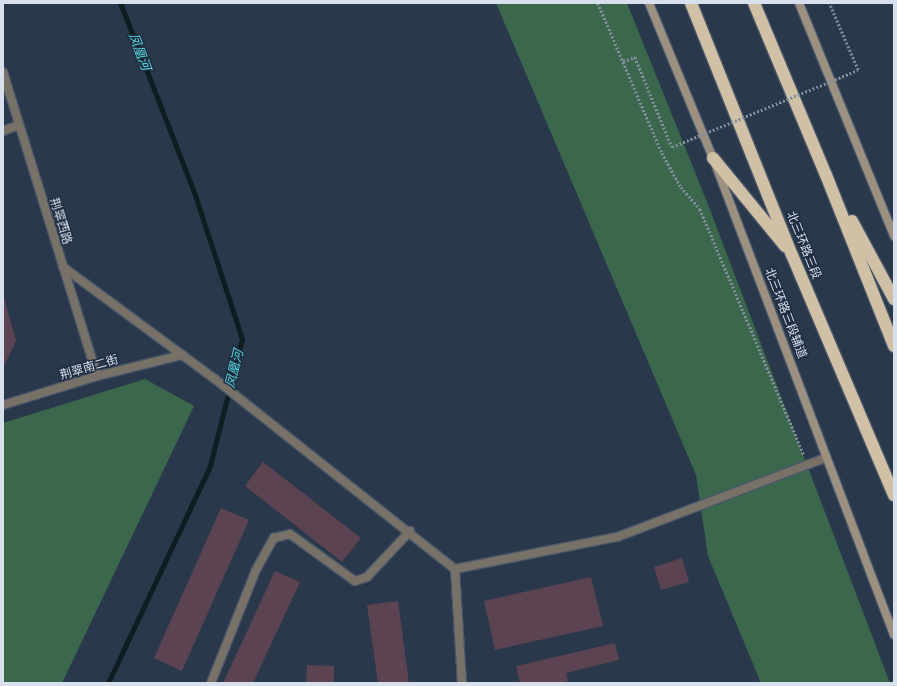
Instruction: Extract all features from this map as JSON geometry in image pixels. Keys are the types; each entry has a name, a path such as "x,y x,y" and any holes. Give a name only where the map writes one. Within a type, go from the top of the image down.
{"highway":[{"name":"北三环路三段","path":"691,3 792,255 894,495"},
{"path":"754,3 826,175 894,346"},
{"path":"713,158 792,255"},
{"path":"826,175 894,300"}],"main road":[{"name":"北三环路三段辅道","path":"649,3 713,158 802,388 825,458 894,635"},
{"path":"799,3 894,236"}],"street":[{"name":"荆翠西路","path":"3,72 97,376"},
{"path":"3,131 19,125"},
{"path":"63,267 215,378 410,531 455,569 462,683"},
{"name":"荆翠南二街","path":"3,406 97,376 182,355"},
{"path":"455,569 617,537 825,458"},
{"path":"211,683 256,570 274,538 290,534 355,581 367,577 410,531"}],"path":[{"path":"598,3 662,153 681,187 700,209 808,464"},
{"path":"623,62 635,57 672,147 858,70 828,3"}],"green space":[{"path":"496,3 627,3 707,202 890,683 761,683 708,556 696,475"},
{"path":"145,379 194,406 62,683 3,683 3,423"}],"building":[{"path":"3,294 16,341 3,368"},
{"path":"263,462 361,538 342,562 245,486"},
{"path":"221,508 249,520 182,671 154,658"},
{"path":"682,558 689,582 661,590 654,567"},
{"path":"275,571 300,582 253,683 223,683"},
{"path":"591,577 603,626 495,650 484,601"},
{"path":"398,601 409,683 378,683 367,605"},
{"path":"615,643 619,660 566,673 568,681 561,683 520,683 516,666"},
{"path":"307,665 334,666 334,683 306,683"}],"waterway":[{"name":"凤凰河","path":"108,683 210,466 242,339 195,195 120,3"}]}
